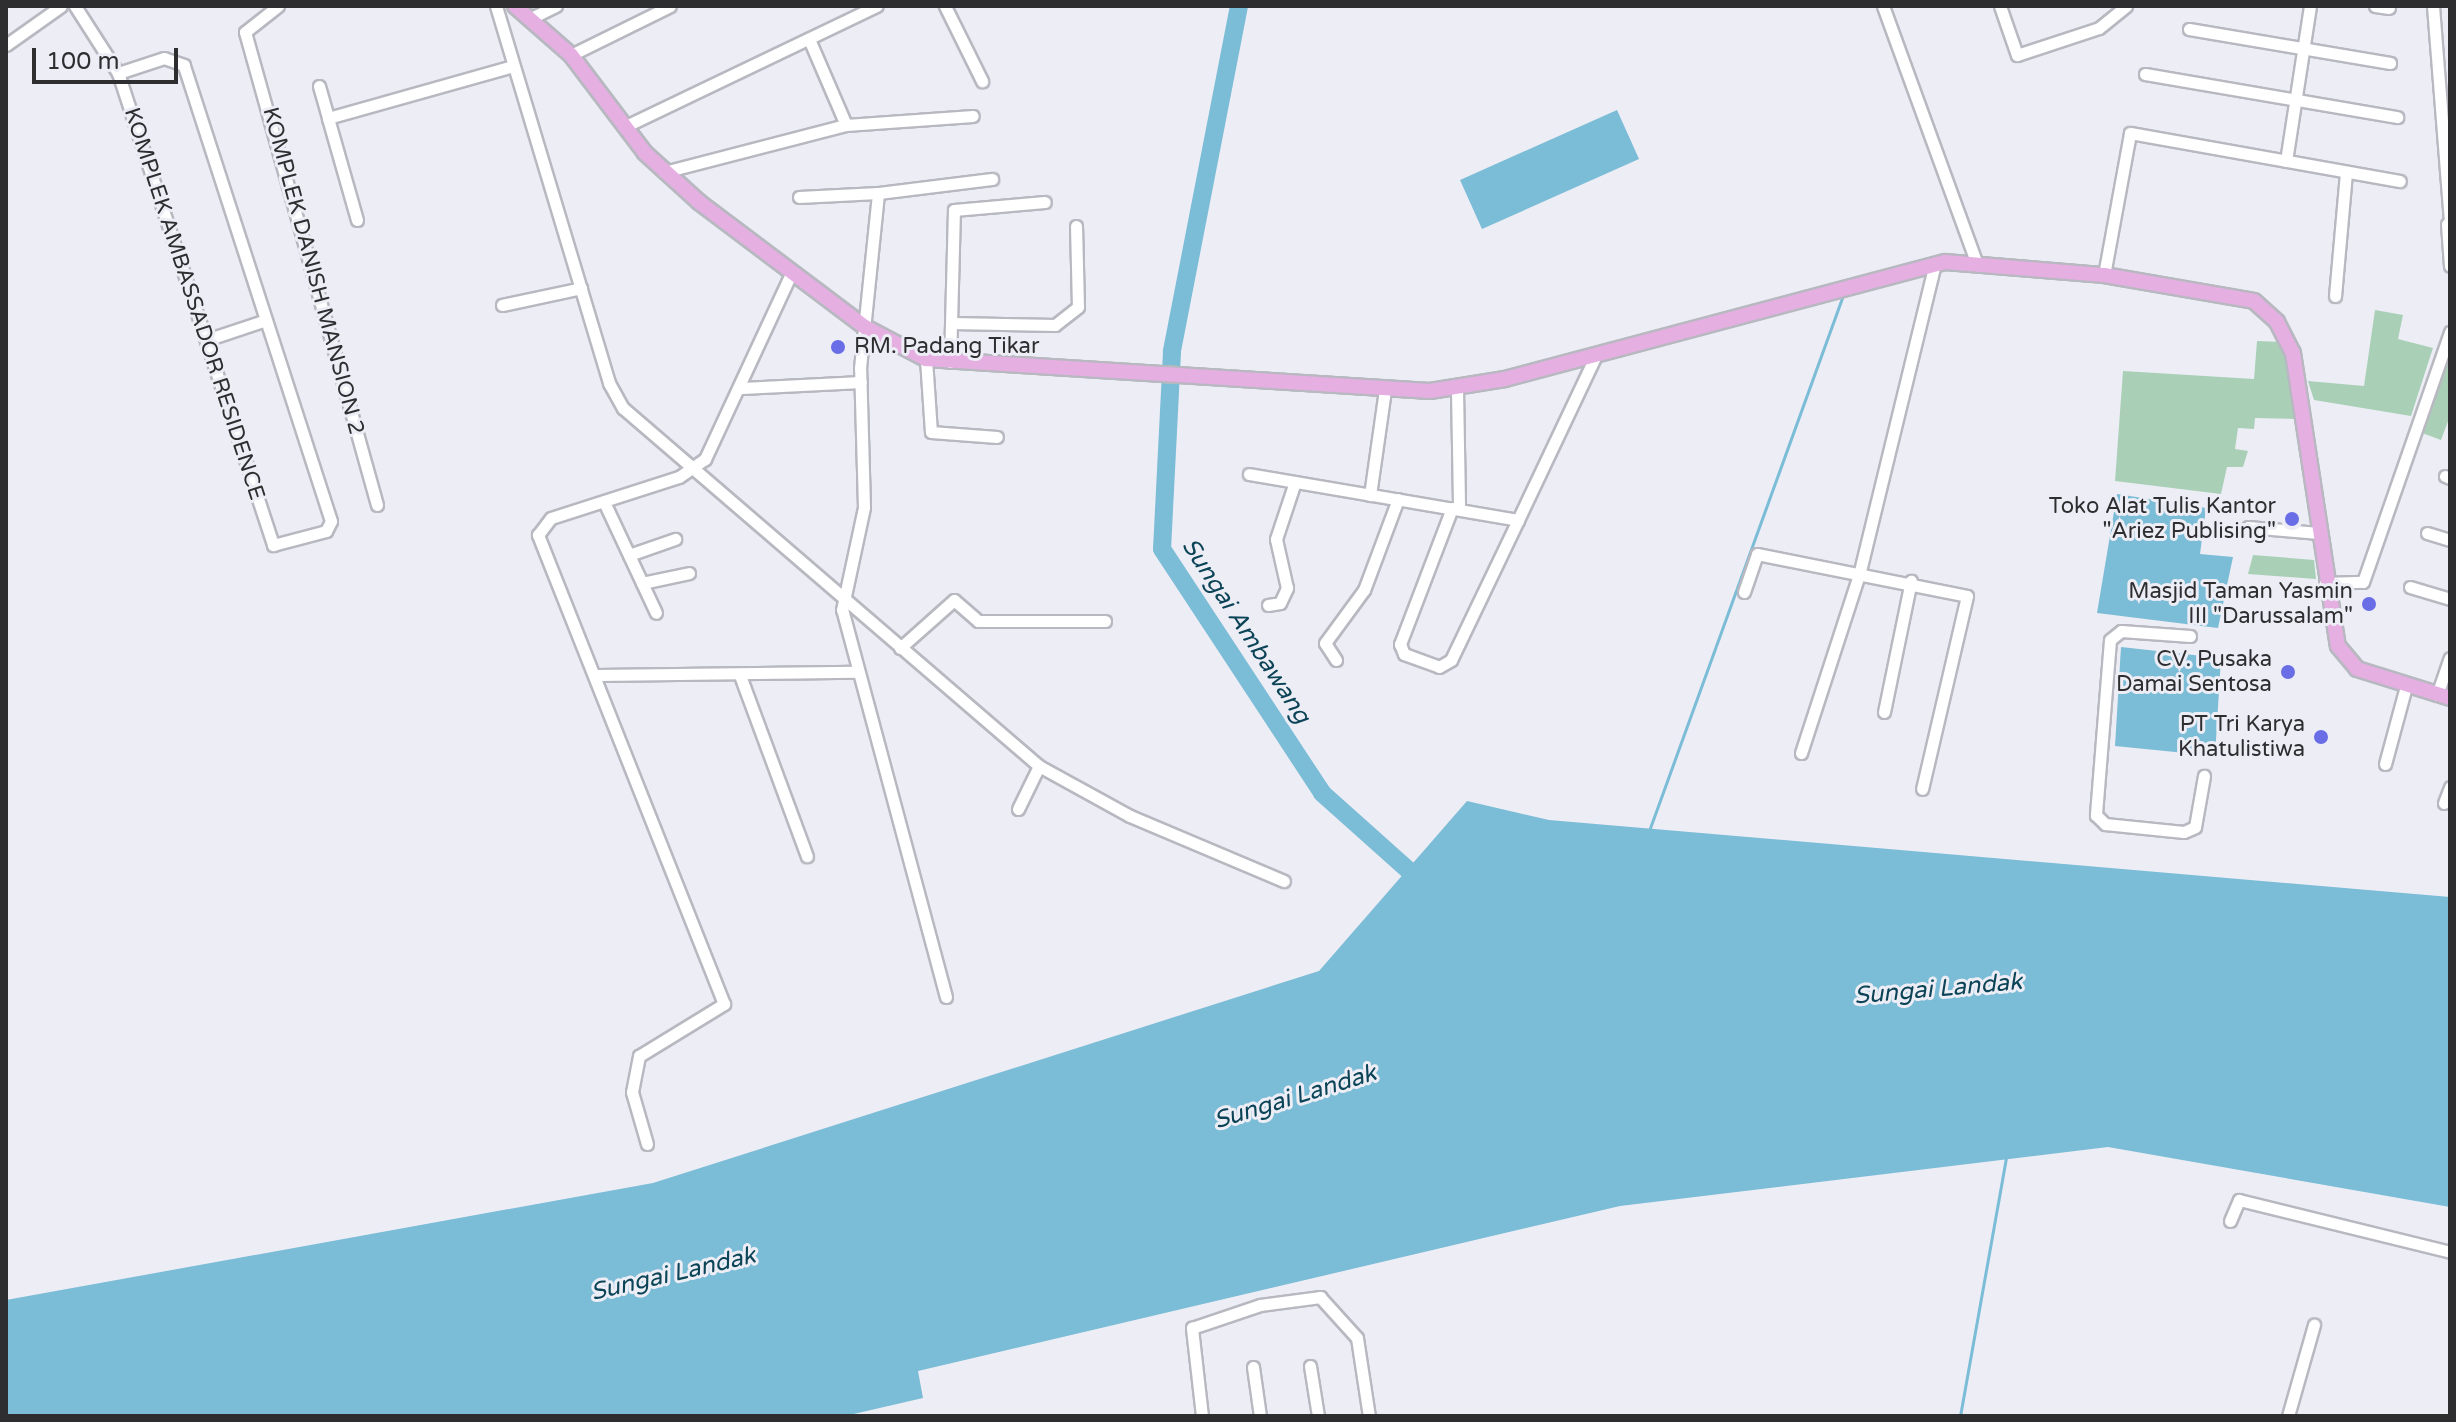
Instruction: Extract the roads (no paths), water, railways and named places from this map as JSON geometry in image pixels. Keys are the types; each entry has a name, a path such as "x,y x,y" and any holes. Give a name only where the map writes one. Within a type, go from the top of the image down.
{"main road":[{"path":"515,6 571,55 664,172 791,274 865,327 926,359 1097,374 1385,390 1457,389 1935,264 1976,261 2104,275 2254,301 2277,322 2300,386 2325,583 2335,636 2350,662 2406,686 2443,697"}],"street":[{"path":"6,45 61,6"},
{"name":"KOMPLEK AMBASSADOR RESIDENCE","path":"75,6 118,73 273,545 326,531 331,521 266,320"},
{"name":"KOMPLEK DANISH MANSION 2","path":"278,6 245,32 377,505"},
{"path":"496,6 510,67 614,397 692,471 1039,766 1130,816 1284,881"},
{"path":"529,19 556,6"},
{"path":"571,55 670,6"},
{"path":"626,126 877,6"},
{"path":"945,6 982,81"},
{"path":"1883,6 1976,261"},
{"path":"2000,6 2017,55 2099,28 2126,6"},
{"path":"2286,161 2310,6"},
{"path":"2375,6 2389,8"},
{"path":"2433,6 2450,266"},
{"path":"2189,29 2390,63"},
{"path":"809,39 846,125"},
{"path":"118,73 164,58 184,65 266,320 206,340"},
{"path":"328,118 510,67"},
{"path":"2145,74 2397,117"},
{"path":"319,86 357,220"},
{"path":"664,172 846,125 973,116"},
{"path":"2104,275 2126,136 2400,181"},
{"path":"2335,296 2346,172"},
{"path":"799,197 878,193 992,179"},
{"path":"878,193 861,382 864,507 844,598 856,672 946,997"},
{"path":"950,362 954,210 1045,202"},
{"path":"952,323 1055,325 1078,307 1076,226"},
{"path":"1801,753 1860,571 1935,264"},
{"path":"647,1144 632,1092 639,1056 724,1004 597,675 538,535 551,518 605,504 692,471 714,448 791,274"},
{"path":"502,305 581,288"},
{"path":"2325,583 2363,582 2450,332"},
{"path":"1457,389 1456,508 1400,644 1404,654 1439,667 1451,660 1596,355"},
{"path":"926,359 931,432 997,437"},
{"path":"742,388 861,382"},
{"path":"1370,495 1385,390"},
{"path":"1249,474 1518,520"},
{"path":"1268,605 1280,603 1287,588 1276,539 1295,482"},
{"path":"1336,660 1325,643 1364,590 1398,499"},
{"path":"605,504 656,613"},
{"path":"2248,527 2319,533"},
{"path":"2427,533 2450,540"},
{"path":"629,555 675,539"},
{"path":"1744,592 1757,554 1953,589 1969,600 1922,789"},
{"path":"642,583 689,573"},
{"path":"1884,712 1911,581"},
{"path":"2410,587 2450,599"},
{"path":"900,648 954,600 978,621 1105,621"},
{"path":"2190,636 2121,631 2110,640 2096,815 2105,824 2184,832 2195,827 2204,776"},
{"path":"2443,697 2450,658"},
{"path":"597,675 741,678 856,672"},
{"path":"741,678 807,856"},
{"path":"2385,764 2406,686"},
{"path":"1018,809 1039,766"},
{"path":"2444,803 2450,787"},
{"path":"2230,1221 2239,1200 2450,1252"},
{"path":"1202,1416 1192,1328 1260,1305 1331,1301 1357,1338 1369,1416"},
{"path":"2288,1416 2314,1325"},
{"path":"1310,1366 1318,1416"},
{"path":"1253,1367 1260,1416"}],"water":[{"path":"1617,110 1639,159 1482,229 1460,180"},
{"path":"2117,494 2206,508 2200,554 2233,557 2218,628 2097,613"},
{"path":"2121,647 2221,658 2215,756 2115,746"},
{"name":"Sungai Landak","path":"1467,801 1549,820 2450,897 2450,1207 2108,1147 1620,1206 918,1371 923,1398 845,1416 6,1416 6,1300 653,1183 1319,971"}],"waterway":[{"name":"Sungai Ambawang","path":"1239,6 1172,352 1162,549 1322,793 1426,886"},
{"path":"1650,828 1842,298"},
{"path":"1960,1416 2006,1159"}],"place":[{"name":"RM. Padang Tikar","path":"838,347"},
{"name":"Toko Alat Tulis Kantor \"Ariez Publising\"","path":"2292,519"},
{"name":"Masjid Taman Yasmin III \"Darussalam\"","path":"2369,604"},
{"name":"CV. Pusaka Damai Sentosa","path":"2288,672"},
{"name":"PT Tri Karya Khatulistiwa","path":"2321,737"}]}
